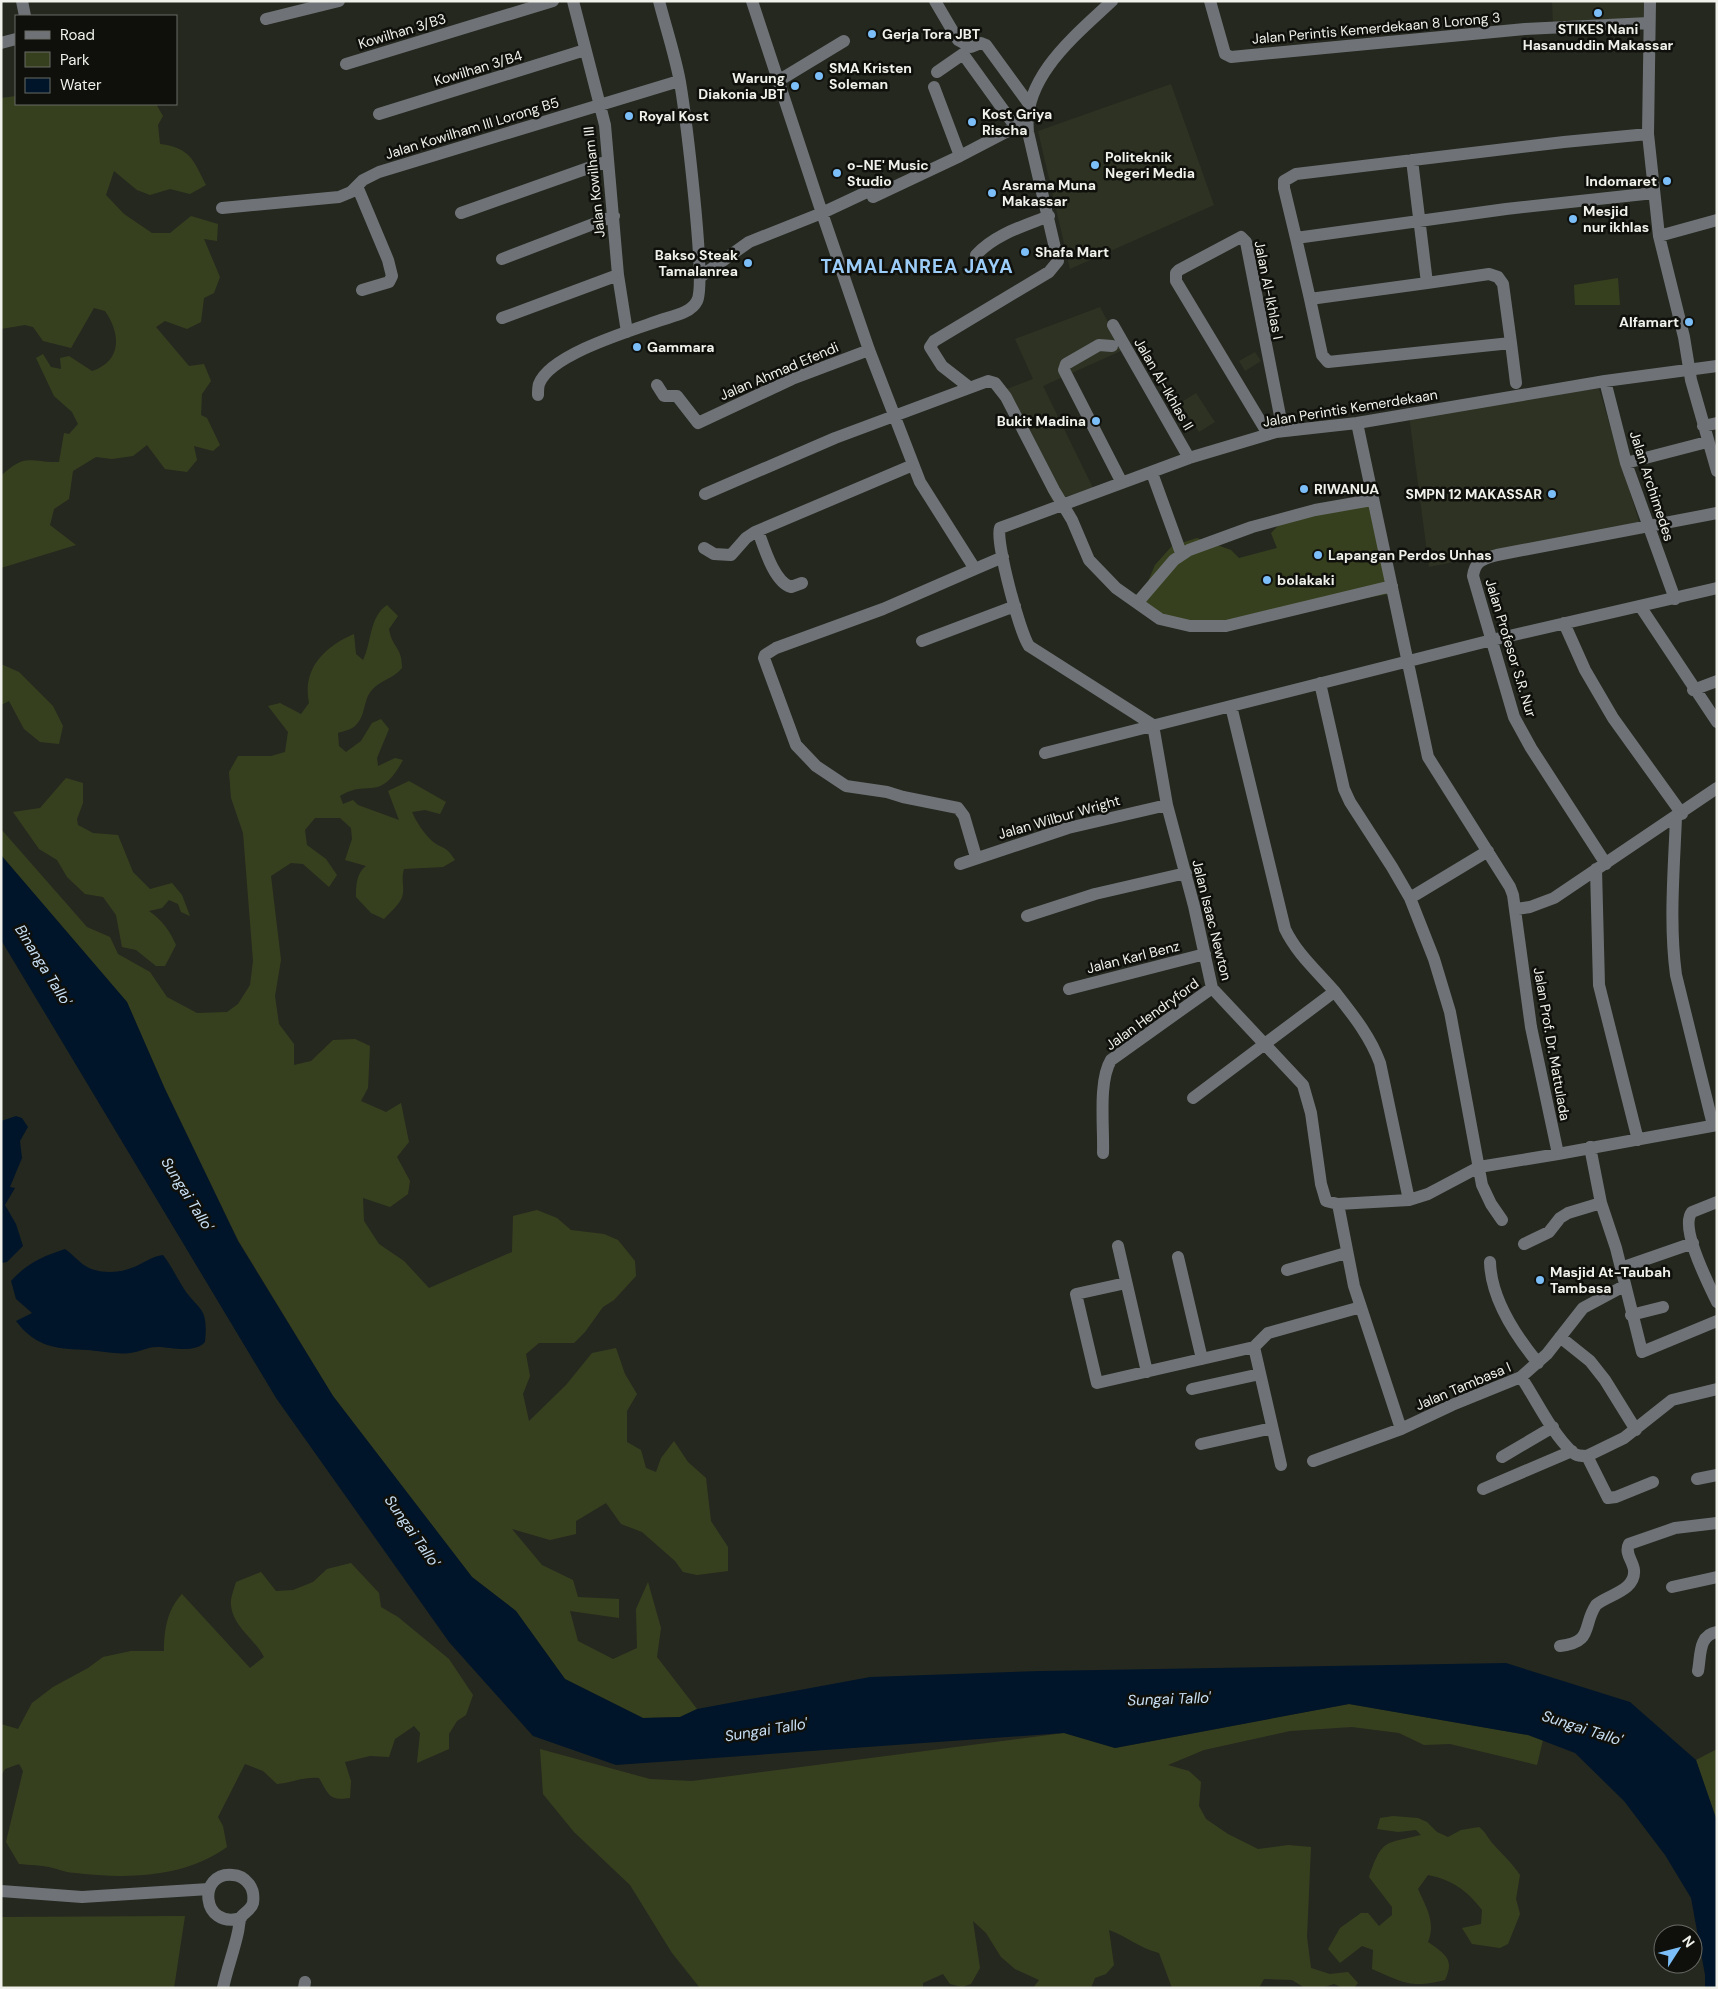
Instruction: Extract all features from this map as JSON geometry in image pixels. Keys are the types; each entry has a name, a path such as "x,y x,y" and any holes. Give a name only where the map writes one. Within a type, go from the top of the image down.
{"street":[{"path":"22,1 25,15"},
{"path":"266,19 339,1"},
{"name":"Kowilhan 3/B3","path":"346,64 553,1"},
{"name":"Jalan Kowilham III","path":"573,1 598,105 605,125 618,274 627,332"},
{"path":"538,395 539,384 544,377 564,359 583,349 692,308 699,296 700,277 680,82 659,1"},
{"path":"752,1 869,350 913,465 920,482 976,569"},
{"path":"935,1 961,43 970,47 981,43 986,45 1029,104"},
{"path":"700,277 745,244 822,213 871,190 873,197 960,156 1021,124 1041,78 1055,58 1112,1"},
{"name":"Jalan Perintis Kemerdekaan 8 Lorong 3","path":"1210,1 1226,54 1238,57 1525,29 1649,23"},
{"path":"1650,1 1648,134 1659,236 1684,337 1689,369 1703,426 1717,471"},
{"path":"1,43 15,39"},
{"path":"778,81 844,41"},
{"name":"Kowilhan 3/B4","path":"379,114 585,50"},
{"path":"937,72 963,54 1021,124 1049,216 1058,254 1058,261 1049,272 934,341 930,347 931,352 942,366 969,387"},
{"name":"Jalan Kowilham III Lorong B5","path":"222,208 339,197 352,192 363,180 379,172 680,82"},
{"path":"934,87 960,156"},
{"path":"1510,343 1328,362 1322,355 1284,181 1290,176 1412,160 1648,134"},
{"path":"1412,160 1427,283"},
{"path":"461,213 608,161"},
{"path":"357,186 388,260 392,276 389,282 362,290"},
{"path":"1296,238 1506,209 1654,193"},
{"path":"502,259 614,216"},
{"path":"976,255 986,245 1001,236 1049,216"},
{"path":"1659,236 1717,220"},
{"name":"Jalan Al-Ikhlas I","path":"1268,434 1176,281 1176,273 1180,270 1241,237 1246,242 1283,431"},
{"path":"502,318 618,274"},
{"path":"1310,299 1489,274 1498,277 1503,284 1516,384"},
{"name":"Jalan Al-Ikhlas II","path":"1113,325 1189,458"},
{"path":"1112,346 1099,345 1066,364 1064,370 1122,483"},
{"name":"Jalan Ahmad Efendi","path":"657,385 664,396 677,396 695,422 702,422 792,379 869,350"},
{"name":"Jalan Perintis Kemerdekaan","path":"1003,557 999,534 1000,528 1189,458 1268,434 1357,423 1605,381 1717,366"},
{"path":"705,494 894,415 988,381 995,383 1000,388 1092,564 1116,588 1160,619 1190,626 1226,626 1392,586"},
{"name":"Jalan Archimedes","path":"1605,381 1626,463 1675,599"},
{"name":"Jalan Prof. Dr. Mattulada","path":"1357,423 1428,757 1510,887 1516,909 1531,1027 1558,1154"},
{"path":"1703,426 1717,423"},
{"path":"1626,463 1707,442"},
{"path":"704,548 714,554 731,555 746,538 758,531 913,465"},
{"path":"1152,473 1181,553"},
{"path":"1138,602 1181,553 1252,527 1315,510 1372,500"},
{"path":"1648,528 1717,513"},
{"name":"Jalan Profesor S.R. Nur","path":"1601,866 1514,717 1473,576 1476,564 1481,560 1648,528"},
{"path":"758,531 770,561 784,583 791,587 802,583"},
{"path":"976,857 964,816 958,808 887,792 846,786 807,758 792,736 764,658 765,655 776,648 883,609 1003,557 1022,634 1029,646 1153,725"},
{"path":"1045,753 1492,640 1717,588"},
{"path":"922,641 1015,606"},
{"path":"1640,606 1693,690 1717,722"},
{"path":"1334,1203 1409,1200 1428,1194 1479,1167 1715,1125 1676,975 1673,952 1672,901 1679,815 1608,710 1585,670 1564,623"},
{"path":"1693,690 1717,681"},
{"path":"1320,683 1344,789 1350,802 1410,898 1434,959 1450,1012 1482,1185 1491,1204 1502,1220"},
{"path":"1232,706 1285,929 1303,959 1334,992 1367,1032 1380,1063 1409,1200"},
{"name":"Jalan Isaac Newton","path":"1153,725 1167,805 1186,873 1212,988 1304,1085 1311,1113 1323,1198 1334,1203 1361,1307 1401,1429"},
{"path":"1516,909 1530,907 1554,898 1717,788"},
{"name":"Jalan Wilbur Wright","path":"960,864 976,857 1068,828 1167,805"},
{"path":"1410,898 1488,851"},
{"path":"1601,866 1598,985 1638,1140"},
{"path":"1027,916 1095,894 1186,873"},
{"name":"Jalan Karl Benz","path":"1068,989 1205,954"},
{"name":"Jalan Hendryford","path":"1103,1153 1104,1094 1106,1074 1112,1060 1212,988"},
{"path":"1194,1098 1334,992"},
{"path":"1590,1147 1601,1203 1621,1268 1642,1352 1717,1321"},
{"path":"1717,1202 1697,1209 1689,1215 1688,1230 1717,1302"},
{"path":"1524,1244 1549,1232 1560,1218 1568,1213 1601,1203"},
{"path":"1621,1268 1692,1243"},
{"path":"1118,1246 1147,1372"},
{"path":"1287,1270 1346,1253"},
{"path":"1178,1257 1202,1359"},
{"path":"1490,1262 1492,1282 1502,1308 1538,1363"},
{"path":"1126,1282 1076,1294 1097,1383 1254,1347 1268,1333 1361,1307"},
{"name":"Jalan Tambasa I","path":"1313,1460 1401,1429 1452,1405 1521,1377 1538,1363 1583,1308 1624,1286"},
{"path":"1632,1315 1663,1307"},
{"path":"1560,1336 1590,1361 1605,1380 1636,1430"},
{"path":"1254,1347 1281,1464"},
{"path":"1192,1389 1260,1374"},
{"path":"1521,1377 1553,1427 1572,1452 1581,1456 1587,1456 1636,1430 1672,1400 1717,1389"},
{"path":"1502,1457 1553,1427"},
{"path":"1201,1444 1272,1428"},
{"path":"1483,1489 1572,1452"},
{"path":"1587,1456 1608,1498 1616,1497 1653,1482"},
{"path":"1697,1479 1717,1475"},
{"path":"1560,1646 1580,1641 1587,1630 1596,1605 1620,1592 1633,1578 1634,1572 1627,1547 1633,1541 1675,1528 1717,1523"},
{"path":"1672,1587 1717,1577"},
{"path":"1698,1671 1703,1639 1707,1635 1717,1632"},
{"path":"223,1988 241,1918 250,1908 253,1902 253,1895 248,1883 237,1875 230,1874 218,1878 209,1889 208,1902 215,1914 227,1920 241,1918"},
{"path":"1,1891 82,1897 209,1889"}],"shaded area":[{"name":"STIKES Nani Hasanuddin Makassar","path":"1552,1 1644,1 1643,24 1553,24"},
{"path":"1171,84 1214,205 1070,269 1038,131"},
{"path":"1100,307 1123,350 1043,386 1093,488 1052,501 1001,391 1033,379 1015,339"},
{"path":"1255,352 1261,361 1245,371 1239,361"},
{"path":"1599,389 1640,525 1429,567 1408,408"},
{"path":"1196,393 1215,422 1199,432 1180,403"}],"green space":[{"path":"15,96 15,105 157,105 163,116 158,125 160,144 178,148 189,156 198,168 206,185 190,194 170,189 150,195 137,190 114,171 106,195 124,214 152,233 170,233 191,216 218,224 217,241 204,239 220,277 214,293 204,298 201,322 187,329 165,321 156,327 189,366 204,364 211,381 202,394 201,415 207,418 220,445 213,451 194,446 197,460 187,472 165,469 147,445 133,456 112,459 96,457 73,471 69,499 54,509 50,525 76,545 1,568 1,476 23,461 59,462 64,433 69,434 78,424 72,412 54,396 36,358 43,354 51,367 61,369 60,358 69,356 92,371 109,361 114,354 116,337 105,311 94,308 71,348 43,341 33,327 25,325 1,329 1,98"},
{"path":"1618,278 1620,305 1575,305 1574,285"},
{"name":"bolakaki","path":"1367,499 1389,594 1285,612 1194,632 1137,607 1155,565 1172,546 1197,538 1231,550 1239,558 1277,548 1271,533 1283,521"},
{"path":"387,605 398,616 389,629 392,640 399,651 402,668 371,691 359,722 355,726 338,733 339,746 346,752 361,741 372,723 381,719 389,729 377,758 378,766 395,758 403,760 395,773 387,782 380,786 350,791 340,796 343,804 353,800 358,805 399,820 388,791 409,781 446,802 440,814 425,810 412,812 428,837 446,849 455,860 443,867 404,869 402,897 384,919 371,913 356,897 358,876 366,866 345,860 352,839 351,828 340,818 315,818 305,830 307,845 326,859 337,875 329,887 303,864 291,863 271,876 281,960 275,996 279,1024 294,1044 294,1065 311,1061 333,1040 355,1039 370,1046 368,1088 361,1101 386,1112 401,1103 409,1142 397,1157 410,1181 408,1194 390,1207 363,1198 364,1221 379,1244 404,1261 429,1288 512,1252 513,1216 537,1210 557,1218 571,1230 604,1234 618,1240 635,1261 636,1276 614,1300 603,1307 585,1332 574,1343 539,1343 526,1354 530,1376 523,1394 529,1421 566,1385 592,1353 616,1348 625,1374 637,1394 627,1411 627,1442 641,1450 646,1468 656,1472 661,1458 674,1441 688,1462 706,1478 711,1521 728,1547 728,1571 697,1575 683,1572 675,1561 642,1532 621,1524 606,1503 576,1521 576,1534 550,1540 512,1529 542,1565 573,1580 578,1597 619,1599 619,1618 570,1611 578,1641 613,1659 637,1648 636,1609 648,1582 661,1628 657,1657 697,1709 680,1717 643,1718 565,1679 516,1611 472,1577 333,1396 238,1240 165,1089 127,1002 1,855 1,829 87,927 110,937 118,954 150,972 167,997 197,1013 227,1012 238,1004 250,985 253,961 243,833 231,798 229,772 238,756 271,756 285,752 288,732 268,706 280,703 301,714 309,703 309,680 312,670 318,661 333,645 354,634 356,654 363,660 377,616"},
{"path":"1,664 19,672 53,706 63,726 59,744 40,742 24,729 9,701 1,705"},
{"path":"66,778 83,783 83,803 77,819 78,825 93,833 118,835 133,872 150,889 172,883 182,895 190,916 181,912 178,904 169,900 162,908 149,911 165,926 176,945 165,966 156,966 136,950 122,947 116,915 103,897 85,894 67,877 57,860 39,849 13,812 40,808"},
{"path":"351,1563 379,1593 381,1607 398,1617 449,1659 473,1695 466,1715 457,1721 449,1734 449,1749 417,1763 420,1733 414,1726 395,1739 389,1757 370,1756 345,1762 351,1781 350,1798 343,1799 330,1795 319,1778 308,1778 277,1784 263,1771 245,1764 218,1817 223,1826 227,1847 192,1865 174,1870 135,1876 115,1876 73,1873 45,1866 19,1864 6,1842 23,1771 19,1764 5,1769 1,1776 1,1724 18,1729 32,1703 53,1687 88,1668 103,1657 131,1651 164,1651 167,1621 173,1607 182,1594 250,1668 264,1657 240,1626 233,1613 231,1600 236,1582 261,1572 276,1591 293,1590 313,1582 327,1569"},
{"path":"1349,1704 1528,1735 1543,1740 1537,1765 1450,1744 1424,1745 1399,1733 1352,1727 1290,1731 1204,1750 1168,1765 1189,1771 1201,1782 1199,1806 1206,1819 1228,1834 1258,1849 1288,1845 1311,1847 1307,1937 1311,1968 1330,1974 1348,1972 1358,1983 1354,1988 1343,1988 1334,1984 1322,1988 1305,1988 1292,1980 1264,1979 1259,1988 1172,1988 1159,1953 1109,1930 1114,1965 1106,1974 1095,1978 1091,1988 1033,1988 1039,1980 1015,1969 1001,1957 986,1933 973,1921 980,1968 971,1984 962,1987 950,1984 943,1974 923,1983 923,1988 700,1988 672,1953 630,1885 574,1832 543,1794 540,1749 650,1779 692,1781 1064,1733 1115,1748"},
{"path":"1717,1749 1717,1821 1696,1760"},
{"path":"1393,1816 1418,1818 1427,1822 1437,1832 1448,1837 1461,1830 1479,1827 1483,1831 1520,1875 1516,1899 1520,1914 1508,1944 1500,1948 1472,1944 1462,1928 1481,1924 1482,1910 1465,1891 1452,1883 1428,1875 1418,1889 1427,1908 1430,1921 1431,1928 1428,1942 1447,1958 1449,1967 1445,1980 1423,1984 1407,1983 1372,1969 1373,1950 1362,1946 1340,1963 1328,1949 1340,1928 1361,1913 1368,1913 1379,1926 1392,1915 1392,1907 1369,1877 1381,1849 1392,1842 1421,1835 1416,1830 1398,1832 1377,1829 1380,1818"},
{"path":"185,1916 174,1988 1,1988 1,1917"}],"water":[{"path":"1,855 127,1002 165,1089 238,1241 333,1396 472,1577 516,1611 565,1679 643,1718 680,1717 697,1709 870,1677 1040,1671 1506,1663 1630,1702 1696,1760 1717,1821 1717,1988 1705,1988 1703,1924 1696,1924 1691,1898 1665,1855 1624,1801 1575,1753 1528,1735 1349,1704 1115,1748 1064,1733 616,1765 533,1736 449,1642 276,1398 1,940"},
{"path":"16,1116 22,1118 28,1127 20,1141 22,1158 10,1187 15,1188 5,1205 16,1224 23,1246 7,1262 1,1263 1,1121"},
{"path":"65,1249 85,1266 106,1272 128,1269 163,1255 203,1314 206,1329 205,1342 200,1346 189,1349 153,1347 120,1354 57,1348 31,1337 16,1321 32,1313 16,1299 11,1281 35,1261"}],"place":[{"name":"STIKES Nani Hasanuddin Makassar","path":"1598,13"},
{"name":"Gerja Tora JBT","path":"872,34"},
{"name":"SMA Kristen Soleman","path":"819,76"},
{"name":"Warung Diakonia JBT","path":"795,86"},
{"name":"Royal Kost","path":"629,116"},
{"name":"Kost Griya Rischa","path":"972,122"},
{"name":"Politeknik Negeri Media","path":"1095,165"},
{"name":"o-NE' Music Studio","path":"837,173"},
{"name":"Indomaret","path":"1667,181"},
{"name":"Asrama Muna Makassar","path":"992,193"},
{"name":"Mesjid nur ikhlas","path":"1573,219"},
{"name":"Shafa Mart","path":"1025,252"},
{"name":"Bakso Steak Tamalanrea","path":"748,263"},
{"name":"Alfamart","path":"1689,322"},
{"name":"Gammara","path":"637,347"},
{"name":"Bukit Madina","path":"1096,421"},
{"name":"RIWANUA","path":"1304,489"},
{"name":"SMPN 12 MAKASSAR","path":"1552,494"},
{"name":"Lapangan Perdos Unhas","path":"1318,555"},
{"name":"bolakaki","path":"1267,580"},
{"name":"Masjid At-Taubah Tambasa","path":"1540,1280"}],"district":[{"name":"TAMALANREA JAYA","path":"917,266"}],"water label":[{"name":"Binanga Tallo'","path":"43,965"},
{"name":"Sungai Tallo'","path":"187,1194"},
{"name":"Sungai Tallo'","path":"412,1531"},
{"name":"Sungai Tallo'","path":"1169,1699"},
{"name":"Sungai Tallo'","path":"1582,1728"},
{"name":"Sungai Tallo'","path":"766,1730"}]}
